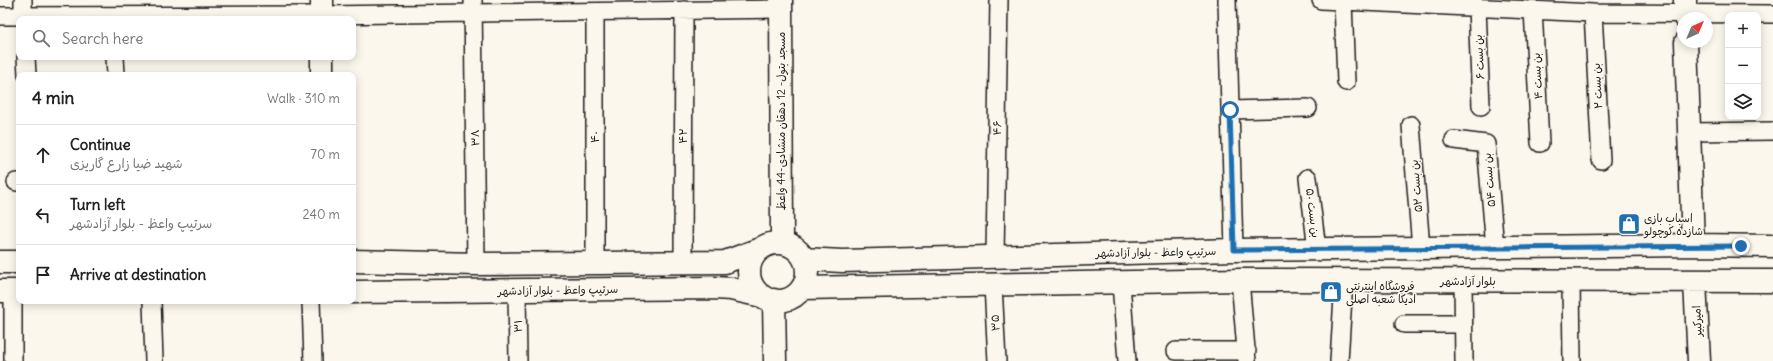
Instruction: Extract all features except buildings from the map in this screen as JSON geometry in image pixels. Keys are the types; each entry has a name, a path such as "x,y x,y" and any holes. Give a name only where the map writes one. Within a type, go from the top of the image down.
{"main road":[{"name":"مسجد بتول- 12 دهقان منشادی-44 واعظ","path":"781,5 782,243"},
{"path":"1686,48 1693,245"},
{"path":"322,60 322,72"},
{"path":"356,261 476,264 683,261 725,262 773,243 782,243 791,246 804,258 807,274 802,288 790,298 768,298 756,290 751,282 749,273 752,260 760,249"},
{"name":"سرتیپ واعظ - بلوار آزادشهر","path":"804,258 842,260 1234,250 1693,245 1773,246"},
{"path":"0,262 16,262"},
{"path":"802,288 1240,280"},
{"name":"بلوار آزادشهر","path":"1240,280 1695,282"},
{"path":"1695,282 1773,281"},
{"name":"امیرکبیر","path":"1695,282 1699,361"},
{"name":"سرتیپ واعظ - بلوار آزادشهر","path":"356,292 715,288 731,289 768,298"},
{"path":"768,298 775,361"}],"street":[{"name":"۴۶","path":"995,256 999,0"},
{"path":"1227,0 1234,250"},
{"path":"1321,0 1477,7 1525,6 1594,13 1685,11 1773,14"},
{"path":"1343,1 1346,82"},
{"path":"149,16 473,7 595,12 684,10 781,5"},
{"name":"بن بست ۴","path":"1525,6 1540,143"},
{"name":"۳۸","path":"473,7 476,264"},
{"name":"بن بست ۶","path":"1477,7 1481,106"},
{"name":"۴۲","path":"683,261 684,10"},
{"path":"0,16 23,12 96,16"},
{"name":"۴۰","path":"595,12 595,262"},
{"name":"بن بست ۲","path":"1594,13 1602,160"},
{"path":"26,60 26,72"},
{"path":"116,60 116,72"},
{"path":"1230,110 1308,108"},
{"name":"بن بست ۵۲","path":"1411,125 1421,248"},
{"path":"1689,132 1773,131"},
{"name":"بن بست ۵۴","path":"1454,140 1486,144 1495,248"},
{"name":"بن بست ۵۰","path":"1308,178 1317,249"},
{"path":"1176,351 1247,356 1240,280"},
{"path":"1339,361 1344,281"},
{"path":"1463,281 1464,361"},
{"path":"1571,282 1572,361"},
{"path":"1121,283 1127,361"},
{"name":"۳۵","path":"993,285 997,361"},
{"path":"11,291 13,361"},
{"name":"۳۱","path":"517,291 518,361"},
{"path":"152,304 154,361"},
{"path":"311,304 312,361"},
{"path":"1404,324 1463,324"}],"place":[{"name":"اسباب بازی شازده کوچولو","path":"1629,224"},
{"name":"فروشگاه اینترنتی ادیکا شعبه اصلی","path":"1331,292"}],"route":[{"path":"1230,110 1234,250 1693,245 1741,246"}]}
